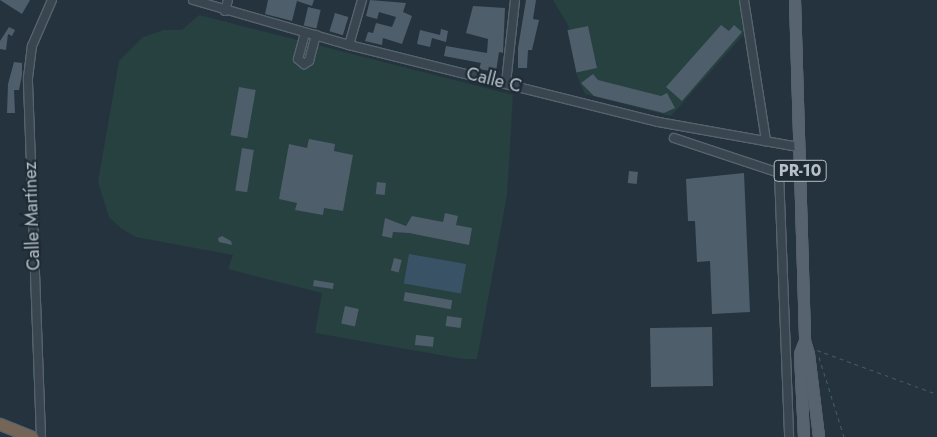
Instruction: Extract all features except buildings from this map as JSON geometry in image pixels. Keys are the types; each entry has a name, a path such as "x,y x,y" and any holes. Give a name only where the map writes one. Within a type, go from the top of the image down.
{"highway":[{"path":"5,426 33,437"}],"main road":[{"name":"PR-10","path":"795,0 805,341 809,354 819,437"},
{"name":"PR-10","path":"804,437 800,354 805,341"}],"street":[{"name":"Calle Martínez","path":"41,437 28,78 32,46 52,0"},
{"name":"Calle C","path":"193,0 225,11 305,33 658,122 800,147"},
{"path":"225,11 228,0"},
{"path":"350,44 362,0"},
{"path":"506,83 515,0"},
{"path":"744,0 766,141"},
{"path":"305,33 298,59 304,64 309,61 316,35"},
{"path":"674,138 779,173 789,437"}],"path":[{"path":"844,437 817,350 937,394"}],"green space":[{"path":"553,0 739,0 744,34 671,116 585,94 577,76 568,25"},
{"path":"199,15 513,95 507,195 477,359 463,359 315,333 322,293 228,269 233,255 136,237 122,229 109,217 98,182 119,61 143,37 164,30 182,30"}],"water":[{"path":"409,254 466,264 461,294 404,284"}]}
